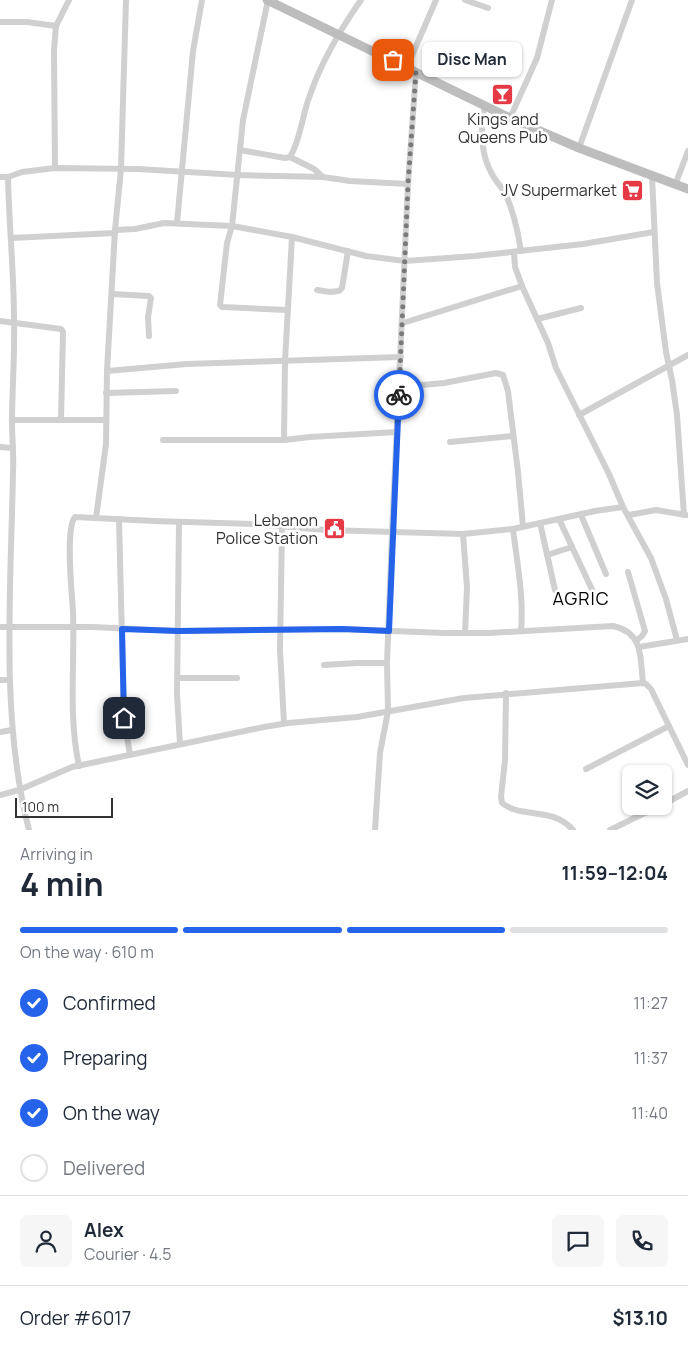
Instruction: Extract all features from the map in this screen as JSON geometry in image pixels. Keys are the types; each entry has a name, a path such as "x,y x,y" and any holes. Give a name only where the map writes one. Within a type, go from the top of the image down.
{"main road":[{"path":"268,0 510,118 579,148 688,190"}],"street":[{"path":"56,168 53,81 56,26 69,0"},
{"path":"96,518 106,444 107,371 115,232 121,169 126,0"},
{"path":"177,223 193,51 202,0"},
{"path":"268,0 243,120 232,226 227,243 220,305 222,307 287,310"},
{"path":"290,157 294,150 314,82 329,50 361,0"},
{"path":"407,67 436,0"},
{"path":"465,0 488,8"},
{"path":"510,118 537,58 552,0"},
{"path":"579,148 632,0"},
{"path":"0,22 27,22 56,26"},
{"path":"375,830 380,753 388,711 387,663 392,533 408,184 416,72"},
{"path":"485,105 481,134 482,147 490,168 506,196 519,235 521,251"},
{"path":"240,150 285,158 290,157 314,169 323,177"},
{"path":"675,185 688,151"},
{"path":"0,177 56,168 181,170 238,175 323,177 356,182 408,184"},
{"path":"628,515 656,510 686,515 685,465 668,366 657,283 652,176"},
{"path":"8,177 14,322 9,680 12,730 19,790 29,830"},
{"path":"11,238 115,232 164,223 232,226 292,237 348,252 405,261 583,244 654,232"},
{"path":"284,440 287,310 292,237"},
{"path":"317,290 330,292 339,291 342,288 348,252"},
{"path":"514,252 515,266 522,286 556,368 609,474 623,507 651,558 661,582 677,640"},
{"path":"403,323 522,286"},
{"path":"112,294 149,296 151,298 148,317 149,336"},
{"path":"537,319 581,308"},
{"path":"0,321 57,328 63,332 61,420"},
{"path":"579,415 688,355"},
{"path":"107,371 187,364 401,357"},
{"path":"399,387 444,383 474,376 500,374 505,378 523,526"},
{"path":"106,394 176,391"},
{"path":"12,420 106,420"},
{"path":"164,440 284,440 397,432"},
{"path":"450,442 513,436"},
{"path":"0,448 13,448"},
{"path":"79,766 72,695 70,554 72,520 75,517 252,524 392,533 463,534 513,529 623,507"},
{"path":"581,515 606,574"},
{"path":"119,519 124,718 130,755"},
{"path":"559,519 594,596"},
{"path":"179,522 178,678 176,694 180,744"},
{"path":"540,523 555,590"},
{"path":"282,527 281,680 284,723"},
{"path":"513,529 520,586 521,631"},
{"path":"463,534 467,588 465,633"},
{"path":"547,555 572,547"},
{"path":"628,572 645,630 638,643"},
{"path":"0,627 178,631 342,629 465,633 613,626 629,632 638,643 643,683"},
{"path":"638,643 688,639"},
{"path":"324,665 356,662 387,663"},
{"path":"178,678 237,678"},
{"path":"0,680 9,680"},
{"path":"0,795 19,790 64,770 79,766 284,723 357,717 456,699 506,693 643,683 651,689 688,765"},
{"path":"506,693 502,803 508,807 558,818 567,823 573,830"},
{"path":"586,769 669,726"},
{"path":"0,732 12,730"},
{"path":"672,800 688,791"},
{"path":"610,830 641,815"}],"way so far":[{"path":"393,60 416,72 408,184 399,395"}],"place":[{"name":"Disc Man","path":"393,60"},
{"name":"Kings and Queens Pub","path":"503,95"},
{"name":"JV Supermarket","path":"633,190"},
{"name":"Lebanon Police Station","path":"334,529"}],"district":[{"name":"AGRIC","path":"581,598"}],"route":[{"path":"124,718 122,629 178,631 342,629 389,631 399,395"}]}
